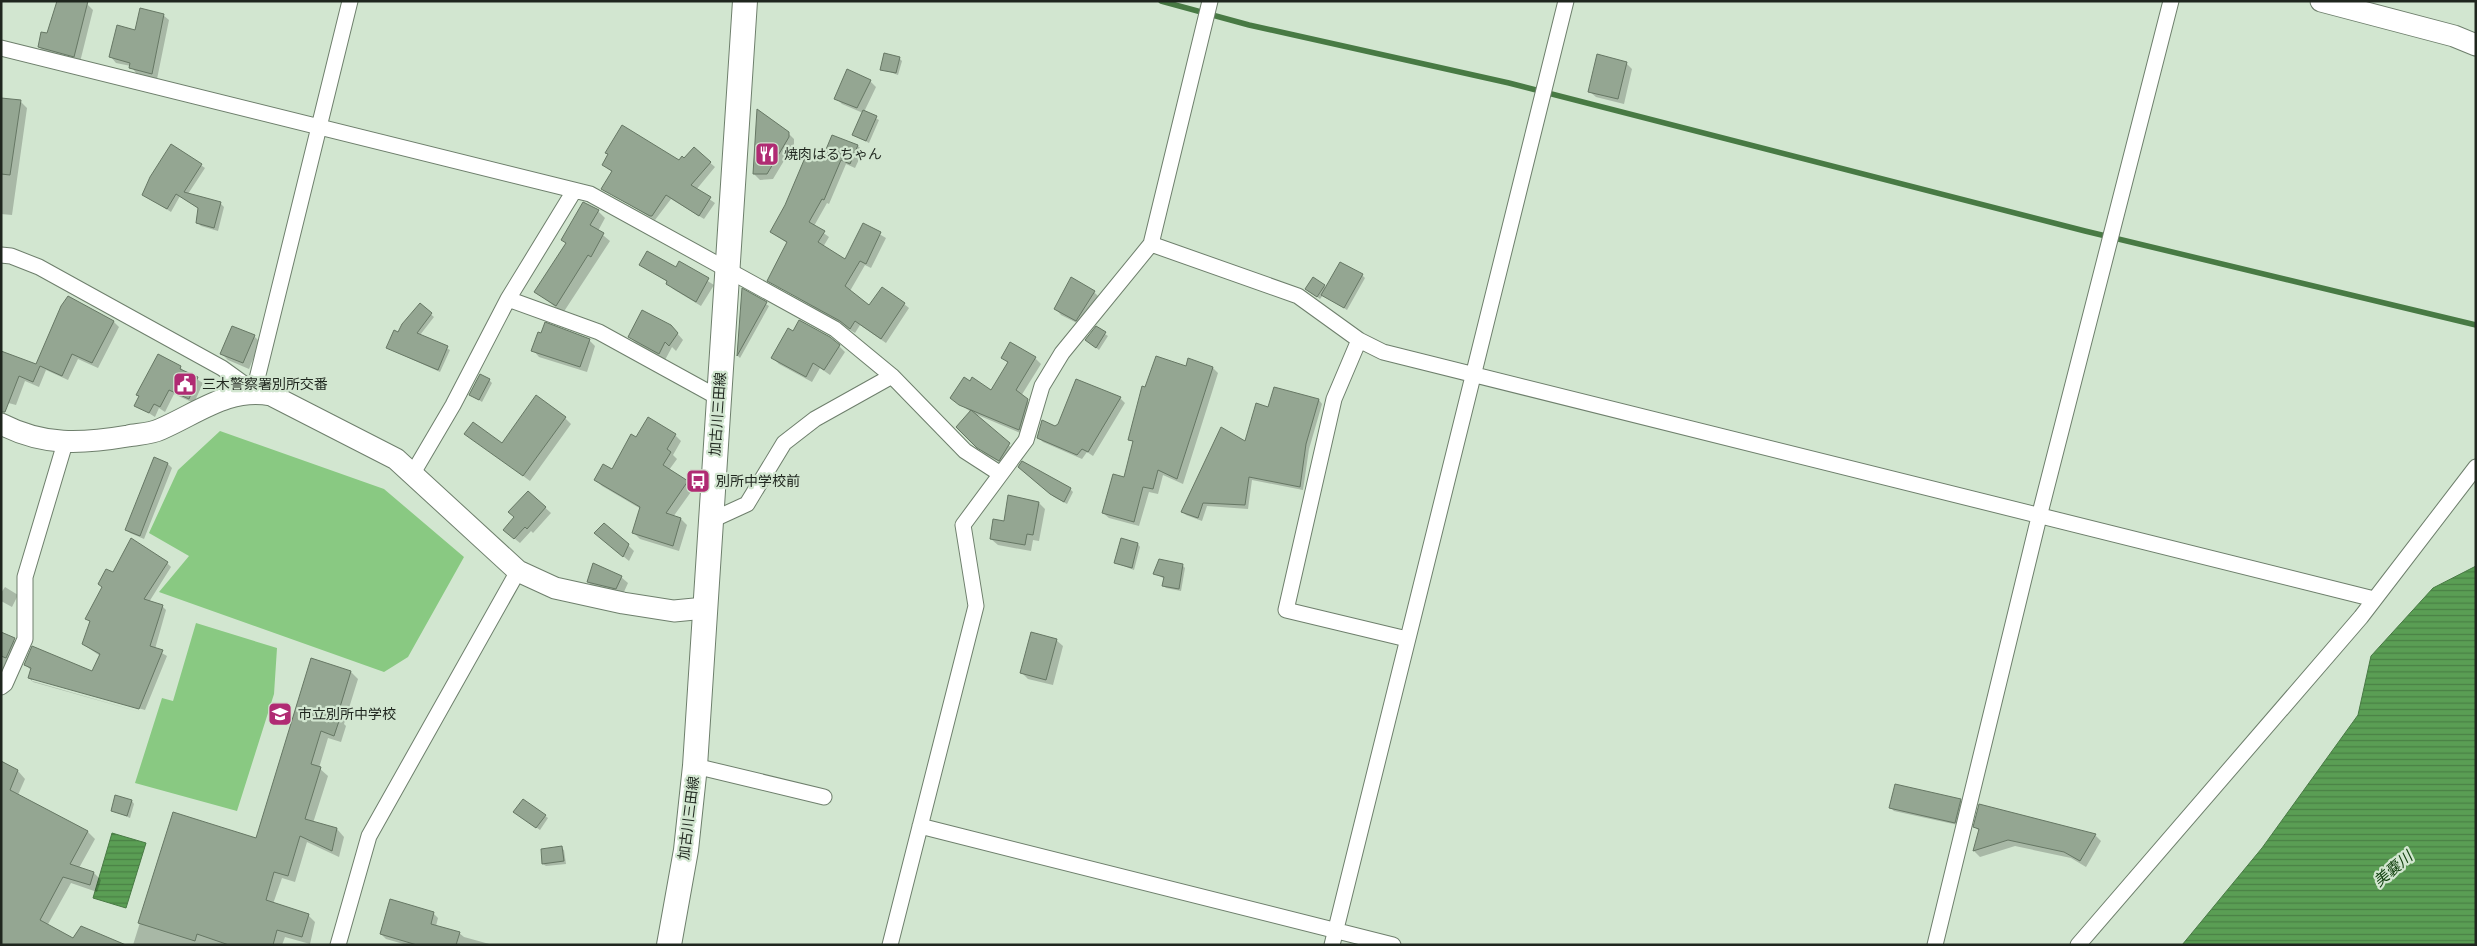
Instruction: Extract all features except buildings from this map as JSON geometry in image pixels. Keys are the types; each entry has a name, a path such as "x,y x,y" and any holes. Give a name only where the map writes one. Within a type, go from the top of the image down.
{"main road":[{"name":"加古川三田線","path":"669,945 686,850 695,766 745,1"}],"street":[{"path":"254,391 350,1"},
{"path":"890,945 976,606 963,525 999,473 1026,440 1042,386 1062,353 1151,244 1210,1"},
{"path":"1334,938 1471,375 1566,1"},
{"path":"1935,945 2039,517 2171,1"},
{"path":"2320,1 2454,36 2476,45"},
{"path":"1,48 590,194 835,329 892,376 965,451 999,473"},
{"path":"414,473 453,405 508,299 574,191"},
{"path":"1151,244 1298,296 1359,340 1383,352 2374,599"},
{"path":"1,255 11,256 39,267 222,368 254,391 271,395 396,459 414,473 518,571 555,588 623,603 674,611 705,608"},
{"path":"508,299 599,332 719,398"},
{"path":"1359,340 1334,399 1286,610 1407,639"},
{"path":"710,521 747,504 784,443 815,419 892,376"},
{"path":"1,424 22,435 65,442 98,441 159,430 228,396 254,391"},
{"path":"1,687 5,684 25,639 25,576 65,442"},
{"path":"2078,945 2374,599 2476,467"},
{"path":"338,945 369,836 518,571"},
{"path":"695,766 824,797"},
{"path":"920,826 1334,938 1393,945"}],"shaded area":[{"path":"220,431 384,489 464,557 408,657 384,672 159,592 189,556 149,533 178,470"},
{"path":"196,623 277,648 274,694 237,811 135,783 162,698 173,701"}],"water":[{"name":"美嚢川","path":"2476,566 2476,945 2182,945 2262,848 2358,715 2371,656 2433,588"},
{"path":"112,833 146,843 126,908 93,898"}],"waterway":[{"path":"1161,1 1249,25 1509,83 2085,231 2476,325"}],"place":[{"name":"焼肉はるちゃん","path":"767,154"},
{"name":"三木警察署別所交番","path":"185,384"},
{"name":"別所中学校前","path":"698,481"},
{"name":"市立別所中学校","path":"280,714"}]}
